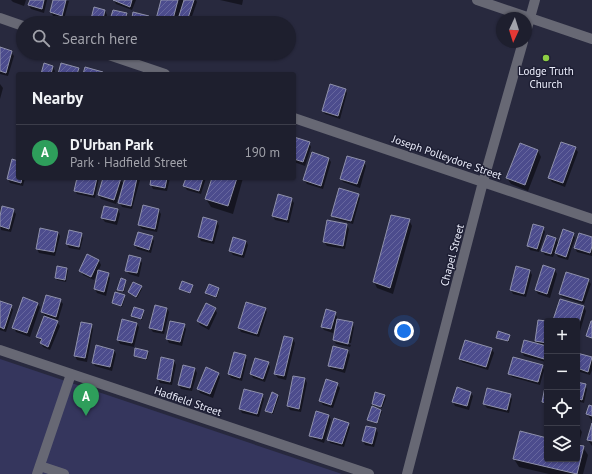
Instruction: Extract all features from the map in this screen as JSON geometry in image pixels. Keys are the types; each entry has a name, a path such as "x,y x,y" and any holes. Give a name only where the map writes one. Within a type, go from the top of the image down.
{"street":[{"path":"477,0 512,12"},
{"path":"532,12 535,0"},
{"path":"0,18 16,24"},
{"path":"532,19 592,39"},
{"name":"Chapel Street","path":"407,474 483,182 521,48"},
{"path":"124,60 159,72"},
{"name":"Joseph Polleydore Street","path":"296,119 592,219"},
{"name":"Hadfield Street","path":"0,350 369,474"},
{"path":"64,474 39,470 71,374"}],"shaded area":[{"path":"0,359 342,474 0,474"}],"building":[{"path":"30,0 44,0 42,9 28,5"},
{"path":"53,0 66,0 62,16 50,12"},
{"path":"113,0 132,0 130,7"},
{"path":"161,0 178,0 174,16 157,16"},
{"path":"184,0 194,0 189,16 179,16"},
{"path":"94,7 105,10 104,16 92,16"},
{"path":"113,10 127,13 126,16 111,16"},
{"path":"133,12 149,16 132,16"},
{"path":"0,47 12,51 6,73 0,71"},
{"path":"44,63 53,66 52,72 42,72"},
{"path":"61,63 79,68 78,72 59,72"},
{"path":"85,67 103,72 84,72"},
{"path":"330,84 346,89 338,116 322,111"},
{"path":"296,138 310,142 303,162 296,160"},
{"path":"561,142 576,147 563,183 548,178"},
{"path":"520,143 538,150 525,185 506,178"},
{"path":"312,152 329,158 321,186 303,180"},
{"path":"347,156 365,161 357,184 340,179"},
{"path":"12,159 16,160 16,180 22,180 21,183 7,179"},
{"path":"77,180 97,180 93,195 74,191"},
{"path":"102,180 120,180 114,200 98,195"},
{"path":"124,180 137,180 131,206 118,203"},
{"path":"151,180 167,180 165,188 150,185"},
{"path":"185,180 202,180 199,191 183,186"},
{"path":"211,180 236,180 228,206 205,199"},
{"path":"339,188 359,194 351,221 331,216"},
{"path":"278,194 292,198 287,220 272,216"},
{"path":"143,205 159,209 155,229 138,225"},
{"path":"2,206 14,209 9,229 0,226"},
{"path":"104,206 118,209 115,221 101,218"},
{"path":"391,215 410,219 390,288 373,282"},
{"path":"203,217 217,221 212,241 198,237"},
{"path":"327,220 347,224 343,246 323,242"},
{"path":"533,224 544,227 537,249 527,246"},
{"path":"40,228 58,232 54,252 36,249"},
{"path":"563,229 574,233 566,257 555,253"},
{"path":"69,230 82,233 79,247 66,244"},
{"path":"138,232 153,236 149,250 134,245"},
{"path":"579,233 592,237 590,253 574,248"},
{"path":"547,235 556,238 551,254 541,251"},
{"path":"233,237 246,241 242,255 229,251"},
{"path":"87,254 99,260 91,277 79,271"},
{"path":"129,255 141,258 137,273 125,271"},
{"path":"543,265 555,269 547,294 535,290"},
{"path":"57,266 67,268 65,280 55,278"},
{"path":"516,266 530,270 524,294 510,290"},
{"path":"98,270 109,273 104,292 94,289"},
{"path":"566,272 589,279 582,301 559,294"},
{"path":"121,278 126,280 123,291 117,290"},
{"path":"182,281 193,285 190,293 179,289"},
{"path":"133,282 142,286 136,297 128,292"},
{"path":"209,284 219,288 216,297 205,293"},
{"path":"115,292 125,295 121,306 112,303"},
{"path":"46,295 61,299 56,317 41,312"},
{"path":"23,297 38,303 27,333 12,328"},
{"path":"560,299 584,306 580,320 580,318 554,318"},
{"path":"0,301 12,305 4,329 0,327"},
{"path":"246,302 266,308 257,334 238,328"},
{"path":"206,303 216,308 207,326 197,321"},
{"path":"155,305 167,308 162,331 149,328"},
{"path":"134,307 144,310 141,319 131,316"},
{"path":"326,309 336,312 331,329 321,327"},
{"path":"44,316 58,321 48,347 40,343 42,339 36,337"},
{"path":"122,319 137,323 132,343 117,340"},
{"path":"337,319 353,322 348,344 333,340"},
{"path":"538,320 544,321 544,342 535,341"},
{"path":"170,321 185,324 180,342 166,339"},
{"path":"592,321 592,338 586,336"},
{"path":"81,322 92,324 85,358 74,356"},
{"path":"498,331 510,335 508,341 496,338"},
{"path":"284,336 293,338 284,376 274,374"},
{"path":"465,340 492,348 486,367 459,359"},
{"path":"524,340 544,345 544,359 521,352"},
{"path":"96,345 114,350 110,367 92,363"},
{"path":"333,346 348,350 343,369 328,366"},
{"path":"135,348 148,351 146,359 134,356"},
{"path":"234,352 246,355 240,378 228,374"},
{"path":"580,354 592,357 588,372 580,369"},
{"path":"161,357 174,360 170,382 157,379"},
{"path":"513,357 543,365 538,382 508,374"},
{"path":"255,358 269,362 263,379 250,374"},
{"path":"183,365 195,368 190,388 178,385"},
{"path":"206,367 219,373 210,394 197,389"},
{"path":"293,376 305,378 299,409 287,406"},
{"path":"326,379 338,383 331,405 319,401"},
{"path":"580,383 586,384 582,400 580,399"},
{"path":"457,387 471,392 467,406 452,402"},
{"path":"487,388 511,394 507,410 483,404"},
{"path":"244,389 263,394 257,414 239,409"},
{"path":"272,392 278,395 272,413 265,411"},
{"path":"375,392 385,395 381,407 372,404"},
{"path":"544,392 544,402 542,402"},
{"path":"589,405 592,406 592,416 586,414"},
{"path":"372,406 381,410 377,423 367,420"},
{"path":"316,411 329,415 322,439 309,436"},
{"path":"334,418 349,423 342,444 327,440"},
{"path":"592,423 592,441 587,440"},
{"path":"366,426 376,428 372,444 362,441"},
{"path":"520,431 544,437 544,462 580,462 577,474 513,459"},
{"path":"580,445 584,446 580,462"}],"place":[{"name":"Lodge Truth Church","path":"546,58"},
{"name":"D'Urban Park","path":"86,416"}]}
